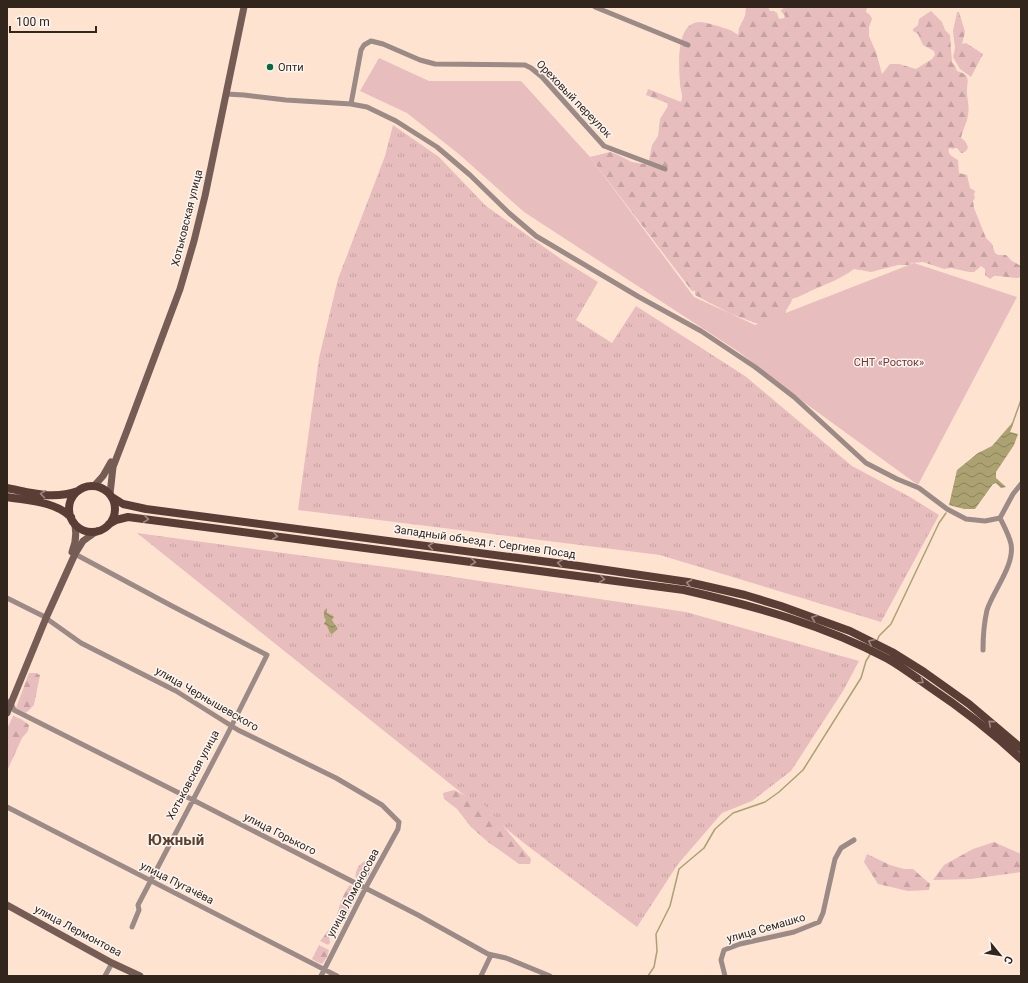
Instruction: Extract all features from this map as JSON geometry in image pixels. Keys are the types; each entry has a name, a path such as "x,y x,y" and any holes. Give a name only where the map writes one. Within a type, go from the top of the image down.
{"main road":[{"name":"Хотьковская улица","path":"128,428 182,282 194,241 205,196 244,7"},
{"path":"94,486 108,469 128,428"},
{"path":"7,713 9,702 75,554 83,541 109,524 115,513 115,505 111,495 111,470 128,428"},
{"path":"7,488 52,496 64,495 83,488 94,486 105,490 111,495"},
{"path":"66,574 76,538 76,528 69,510 70,503 78,490"},
{"name":"Западный объезд г. Сергиев Посад","path":"111,495 124,504 146,509 571,565 688,582 745,595 781,606 848,635"},
{"path":"7,497 59,508 77,526 86,531 97,531"},
{"name":"Западный объезд г. Сергиев Посад","path":"109,524 116,520 128,517 684,590 740,603 848,635"},
{"path":"848,635 924,672 969,704 1021,748"},
{"path":"890,656 964,711 1021,759"},
{"name":"улица Лермонтова","path":"7,905 140,976"}],"street":[{"path":"595,7 688,45"},
{"name":"Ореховый переулок","path":"350,104 361,50 364,45 371,41 383,44 420,60 434,64 525,65 542,76 604,146 665,169"},
{"path":"226,94 350,104 367,107 396,121 437,147 470,175 536,236 639,297 701,331 755,367 794,397 866,463 897,479 919,488 947,509 966,519 985,521 1000,518"},
{"path":"1000,518 1013,494 1021,484"},
{"path":"983,650 983,635 988,610 1010,556 1011,544 1000,518"},
{"name":"Хотьковская улица","path":"75,554 267,655 138,905 139,910 132,927"},
{"name":"улица Чернышевского","path":"7,598 46,618 81,643 176,691 231,726 336,778 382,805 396,819"},
{"name":"улица Горького","path":"9,702 14,710 418,915 491,955 506,958 550,976"},
{"name":"улица Пугачёва","path":"7,807 337,976"},
{"name":"улица Ломоносова","path":"321,976 365,889 398,829 399,822 396,819"},
{"name":"улица Семашко","path":"726,976 721,960 724,950 740,944 794,932 819,922 823,913 835,859 841,848 854,840"},
{"path":"481,976 491,955"},
{"path":"105,976 112,962"}],"green space":[{"path":"746,7 768,7 770,11 777,13 779,19 784,18 785,16 781,10 786,7 867,7 866,12 872,19 869,27 869,36 876,52 882,74 890,64 899,64 916,69 932,59 935,55 934,51 923,45 918,34 913,31 913,29 918,25 919,19 931,11 942,22 945,30 950,35 952,62 957,71 965,75 968,80 968,112 961,138 965,141 968,147 963,153 961,153 957,148 949,148 949,152 951,156 958,160 959,173 967,175 970,188 975,191 975,198 973,201 974,208 986,238 992,244 995,253 998,255 1006,255 1012,261 1021,266 1021,277 994,276 990,279 985,275 985,269 981,266 974,272 969,272 951,268 944,269 923,262 912,263 909,265 898,265 871,272 854,269 835,280 792,299 785,314 761,325 731,314 695,295 695,291 692,291 590,157 610,152 632,162 643,164 647,162 649,160 652,145 658,136 660,119 668,106 667,103 646,95 648,89 681,102 679,57 682,37 686,29 692,24 703,22 733,31 738,35 739,28 745,16"},
{"path":"957,12 959,12 965,32 962,44 966,43 983,54 971,77 960,69 953,57 955,48 953,31"},
{"name":"СНТ «Росток»","path":"379,58 429,81 521,81 590,157 694,297 755,325 914,263 1017,297 918,485 798,398 739,352 524,212 460,155 407,113 360,91"},
{"path":"393,125 439,157 486,206 561,259 598,282 576,320 612,343 636,306 745,376 852,466 910,497 939,515 881,622 660,555 298,510 319,358 338,279 385,156"},
{"path":"137,533 401,569 686,612 859,661 843,691 791,771 752,801 722,813 678,864 637,927 529,847"},
{"path":"29,673 36,673 40,675 34,705 26,713 16,708"},
{"path":"13,716 21,719 29,725 28,731 22,738 7,771 7,729"},
{"path":"454,790 486,806 531,859 530,864 519,864 488,842 471,827 457,809 444,799 443,793"},
{"path":"994,842 1021,854 1021,872 971,879 933,880 944,865 973,849"},
{"path":"867,854 890,865 904,869 913,869 930,884 929,890 908,891 878,884 864,862"},
{"path":"369,860 372,863 371,871 364,883 360,882 356,879 358,867 363,862"},
{"path":"350,885 358,889 359,892 338,931 332,932 329,936 330,943 328,945 320,941 329,930 336,917 343,897"},
{"path":"319,945 329,950 327,957 322,964 312,959"}],"water":[{"path":"1012,423 1013,425 1010,432 1018,434 1014,445 996,472 996,478 1006,487 1001,488 996,483 993,484 975,509 964,509 949,505 957,470 978,453 992,446"},
{"path":"327,608 327,613 334,617 332,620 338,629 332,634 324,624 326,620 324,617 324,611"}],"waterway":[{"path":"1012,425 1021,400"},
{"path":"877,641 879,636 891,624 939,523 946,513"},
{"path":"648,976 654,967 657,951 656,934 670,906 679,869 704,848 715,829 733,813 765,802 779,792 803,770 861,678 866,661 871,653"}],"place":[{"name":"Опти","path":"270,67"}],"district":[{"name":"Южный","path":"176,840"}]}
